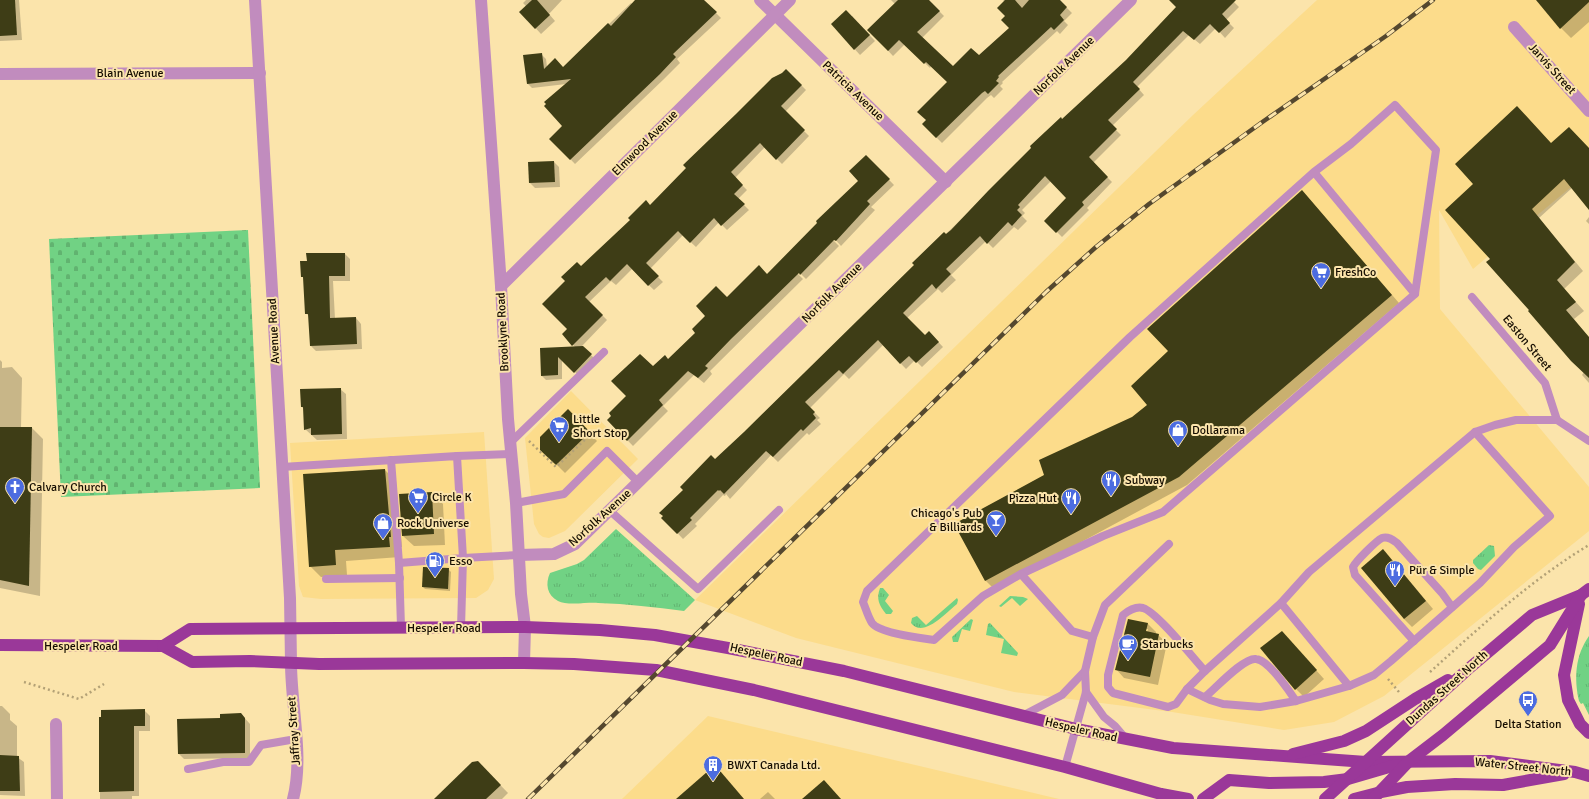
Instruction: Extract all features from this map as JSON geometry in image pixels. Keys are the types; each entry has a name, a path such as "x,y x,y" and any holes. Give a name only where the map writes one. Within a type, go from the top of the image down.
{"main road":[{"name":"Dundas Street North","path":"1325,799 1467,670 1532,615 1585,592"},
{"path":"1585,592 1564,675 1568,700 1580,724 1589,733"},
{"path":"1377,795 1409,761 1443,735 1550,645 1585,592"},
{"name":"Hespeler Road","path":"163,646 190,629 525,627 600,630 655,635 844,671 1022,716 1127,740 1199,751 1366,762"},
{"name":"Hespeler Road","path":"0,645 163,646 192,662 524,663 656,670 754,690 1065,768 1163,796 1188,799"},
{"path":"1282,757 1344,741 1366,731 1414,699 1467,670"},
{"path":"1203,799 1229,780 1300,783 1324,782 1348,779 1409,761"},
{"name":"Water Street North","path":"1366,762 1490,761 1575,772 1589,776"},
{"path":"1354,799 1407,787 1455,784 1503,785 1575,772"}],"street":[{"name":"Avenue Road","path":"255,0 291,629 291,663"},
{"name":"Brooklyne Road","path":"481,0 511,448 525,627 524,663"},
{"name":"Patricia Avenue","path":"760,0 946,182"},
{"name":"Elmwood Avenue","path":"501,286 790,0"},
{"name":"Norfolk Avenue","path":"519,555 554,554 575,544 1131,0"},
{"name":"Jarvis Street","path":"1514,27 1589,111"},
{"name":"Blain Avenue","path":"0,74 260,74"},
{"name":"Jaffray Street","path":"291,663 291,688 296,738 297,783 292,799"},
{"path":"56,724 57,799"}],"lane":[{"path":"1395,105 1436,150 1415,294 1163,512 1103,536 1021,574 982,596 934,640 902,635 880,629 872,623 863,602 867,591 1130,337 1314,172 1351,144 1395,105"},
{"path":"1314,172 1415,294"},
{"name":"Easton Street","path":"1472,297 1545,383 1557,420"},
{"path":"282,467 457,456 511,448 604,352"},
{"path":"1205,671 1154,615 1143,608 1131,609 1123,615 1108,675 1108,687 1112,693 1124,697 1168,707 1176,704 1187,689 1205,671 1281,603 1309,572 1475,432 1516,420 1557,420 1589,441"},
{"path":"1187,689 1205,698 1223,704 1260,707 1296,702 1349,686 1374,674 1480,583 1514,547 1550,516 1475,432"},
{"path":"516,503 564,494 607,451 639,483"},
{"path":"457,456 463,558 461,628"},
{"path":"391,460 400,578 401,628"},
{"path":"609,510 698,589 779,510"},
{"path":"1414,641 1355,575 1352,567 1357,560 1382,538 1391,538 1397,542 1422,570 1452,607"},
{"path":"1065,768 1086,692 1085,671 1093,637 1106,605 1169,544"},
{"path":"399,563 519,555"},
{"path":"1021,574 1072,631 1093,637"},
{"path":"326,579 400,578"},
{"path":"1281,603 1349,686"},
{"path":"1205,698 1246,661 1255,658 1262,661 1287,688 1296,702"},
{"path":"1022,716 1062,695 1085,671"},
{"path":"1086,692 1104,717 1115,726 1127,740"},
{"path":"188,769 223,762 250,762 261,745 296,738"}],"path":[{"path":"523,440 530,441 556,467 592,434"},
{"path":"1425,676 1472,634 1528,588 1589,545"},
{"path":"24,682 79,699 104,684"},
{"path":"1393,685 1400,694"}],"shaded area":[{"path":"1317,0 1589,0 1589,172 1473,269 1439,210 1440,309 1589,487 1589,531 1384,696 1334,722 1284,730 1172,712 1014,692 796,638 695,600 1193,115"},
{"path":"571,391 638,459 565,531 549,538 543,537 539,534 534,524 525,438"},
{"path":"484,432 494,579 488,590 476,598 321,599 303,597 299,586 290,443"},
{"path":"708,716 1059,799 622,799"}],"green space":[{"path":"248,230 260,488 61,497 49,239"},
{"path":"616,529 695,600 684,611 620,604 567,603 558,601 551,596 547,585 550,573 577,564 584,560"},
{"path":"1489,545 1494,546 1495,556 1481,570 1478,569 1473,563 1473,560"},
{"path":"880,588 883,588 889,595 885,601 893,611 891,614 886,614 880,605 878,595"},
{"path":"1010,596 1028,599 1020,606 1012,598 1001,607 999,606"},
{"path":"957,598 957,604 941,618 928,626 922,628 916,627 911,623 912,618 917,616 926,625"},
{"path":"971,619 973,620 970,631 962,629 958,642 953,642 952,637"},
{"path":"990,623 1018,653 1017,656 1001,653 1004,639 986,635 988,624"},
{"path":"1589,636 1589,715 1583,703 1581,704 1579,701 1576,676 1578,659"}],"building":[{"path":"0,0 15,0 17,35 0,36"},
{"path":"532,0 537,0 550,15 535,29 519,12"},
{"path":"635,0 704,0 717,12 673,54 676,57 660,74 570,160 549,139 562,126 544,106 546,104 544,102 571,79 527,84 523,55 542,53 544,69 555,58 563,67 608,23 611,26"},
{"path":"898,0 929,0 940,11 917,32 953,66 971,48 979,55 1009,28 1001,20 1005,16 997,8 1005,0 1015,0 1022,8 1029,0 1060,0 1067,7 1060,15 1064,20 1054,30 1051,27 998,76 999,77 996,81 999,83 988,94 985,91 982,93 936,138 922,124 926,120 917,112 947,82 926,62 924,64 899,40 888,51 867,30"},
{"path":"1169,0 1236,0 1222,14 1230,23 1219,33 1210,24 1194,40 1183,31 1133,82 1140,89 1108,120 1117,129 1089,157 1108,177 1082,202 1084,205 1056,233 1044,221 1066,198 1045,176 1018,205 1020,207 1017,210 1022,215 1012,226 1008,222 987,244 980,236 946,269 951,274 936,289 932,284 903,313 925,335 929,331 939,342 916,363 909,356 900,364 878,340 843,374 839,370 805,402 815,412 813,414 816,418 803,431 801,429 773,457 766,451 724,494 718,490 690,518 692,520 677,534 661,518 663,516 659,513 683,490 680,487 711,455 715,459 744,432 914,265 912,263 944,232 946,234 951,230 1031,148 1030,146 1061,117 1062,119 1126,60 1176,7"},
{"path":"1536,0 1589,0 1589,2 1560,29"},
{"path":"846,10 870,35 854,50 831,24"},
{"path":"786,69 802,85 781,106 805,130 776,160 760,143 731,172 743,185 734,194 745,204 721,226 714,218 690,243 678,231 646,263 659,276 648,286 627,264 610,281 606,277 585,297 603,315 572,346 562,334 567,329 542,304 565,281 561,277 577,262 581,266 630,220 628,218 646,200 650,205 686,168 683,165 772,78 782,73"},
{"path":"1517,106 1551,143 1569,127 1589,148 1589,210 1564,179 1532,209 1575,262 1557,280 1576,302 1566,310 1589,337 1589,378 1571,361 1528,311 1529,310 1486,262 1490,259 1445,210 1473,184 1455,164"},
{"path":"866,155 890,179 867,201 870,204 836,241 834,240 800,275 799,273 731,339 705,366 708,368 698,378 688,371 659,400 663,405 627,441 607,420 611,416 609,413 626,396 611,381 640,354 653,366 665,355 668,359 695,333 692,329 705,316 696,306 716,286 727,297 759,265 767,274 817,223 816,221 858,181 849,171"},
{"path":"554,161 555,182 529,183 528,162"},
{"path":"1302,190 1392,295 1179,477 985,581 954,524 1044,475 1039,460 1132,417 1147,405 1131,386 1168,351 1147,329"},
{"path":"306,253 345,253 345,276 329,276 330,318 356,317 357,344 310,346 308,314 305,314 303,277 301,277 300,261 307,261"},
{"path":"583,346 592,354 574,373 558,357 558,375 541,376 540,348"},
{"path":"341,388 342,434 311,435 311,428 304,430 303,407 301,407 300,389"},
{"name":"Little Short Stop","path":"568,409 590,432 556,465 540,450 540,437"},
{"name":"Calvary Church","path":"0,427 32,427 29,586 0,580"},
{"path":"385,469 391,537 389,537 390,547 335,550 336,565 309,567 303,474"},
{"name":"Circle K","path":"432,492 434,534 402,536 399,494"},
{"path":"1383,549 1426,601 1404,619 1361,568"},
{"name":"Esso","path":"423,567 449,568 448,589 422,587"},
{"path":"1128,619 1148,623 1146,631 1159,634 1150,677 1115,670"},
{"path":"1282,631 1317,670 1295,690 1260,648"},
{"path":"145,709 145,726 134,726 134,791 99,792 99,717 101,717 101,710"},
{"path":"241,713 245,718 245,753 178,754 177,719 220,718 220,714"},
{"path":"0,755 19,756 20,791 0,791"},
{"path":"478,761 501,785 486,799 434,799 472,762"},
{"name":"BWXT Canada Ltd.","path":"715,765 744,799 676,799"},
{"name":"BWXT Canada Ltd.","path":"824,780 841,799 802,799"}],"railway":[{"path":"528,799 1046,292 1096,247 1149,204 1261,123 1386,36 1433,0"}],"place":[{"name":"FreshCo","path":"1321,289"},
{"name":"Little Short Stop","path":"559,443"},
{"name":"Dollarama","path":"1178,447"},
{"name":"Subway","path":"1111,497"},
{"name":"Calvary Church","path":"15,504"},
{"name":"Circle K","path":"418,514"},
{"name":"Pizza Hut","path":"1071,515"},
{"name":"Chicago's Pub & Billiards","path":"996,537"},
{"name":"Rock Universe","path":"383,540"},
{"name":"Esso","path":"435,578"},
{"name":"Pür & Simple","path":"1395,587"},
{"name":"Starbucks","path":"1128,661"},
{"name":"Delta Station","path":"1528,717"},
{"name":"BWXT Canada Ltd.","path":"713,782"}]}
